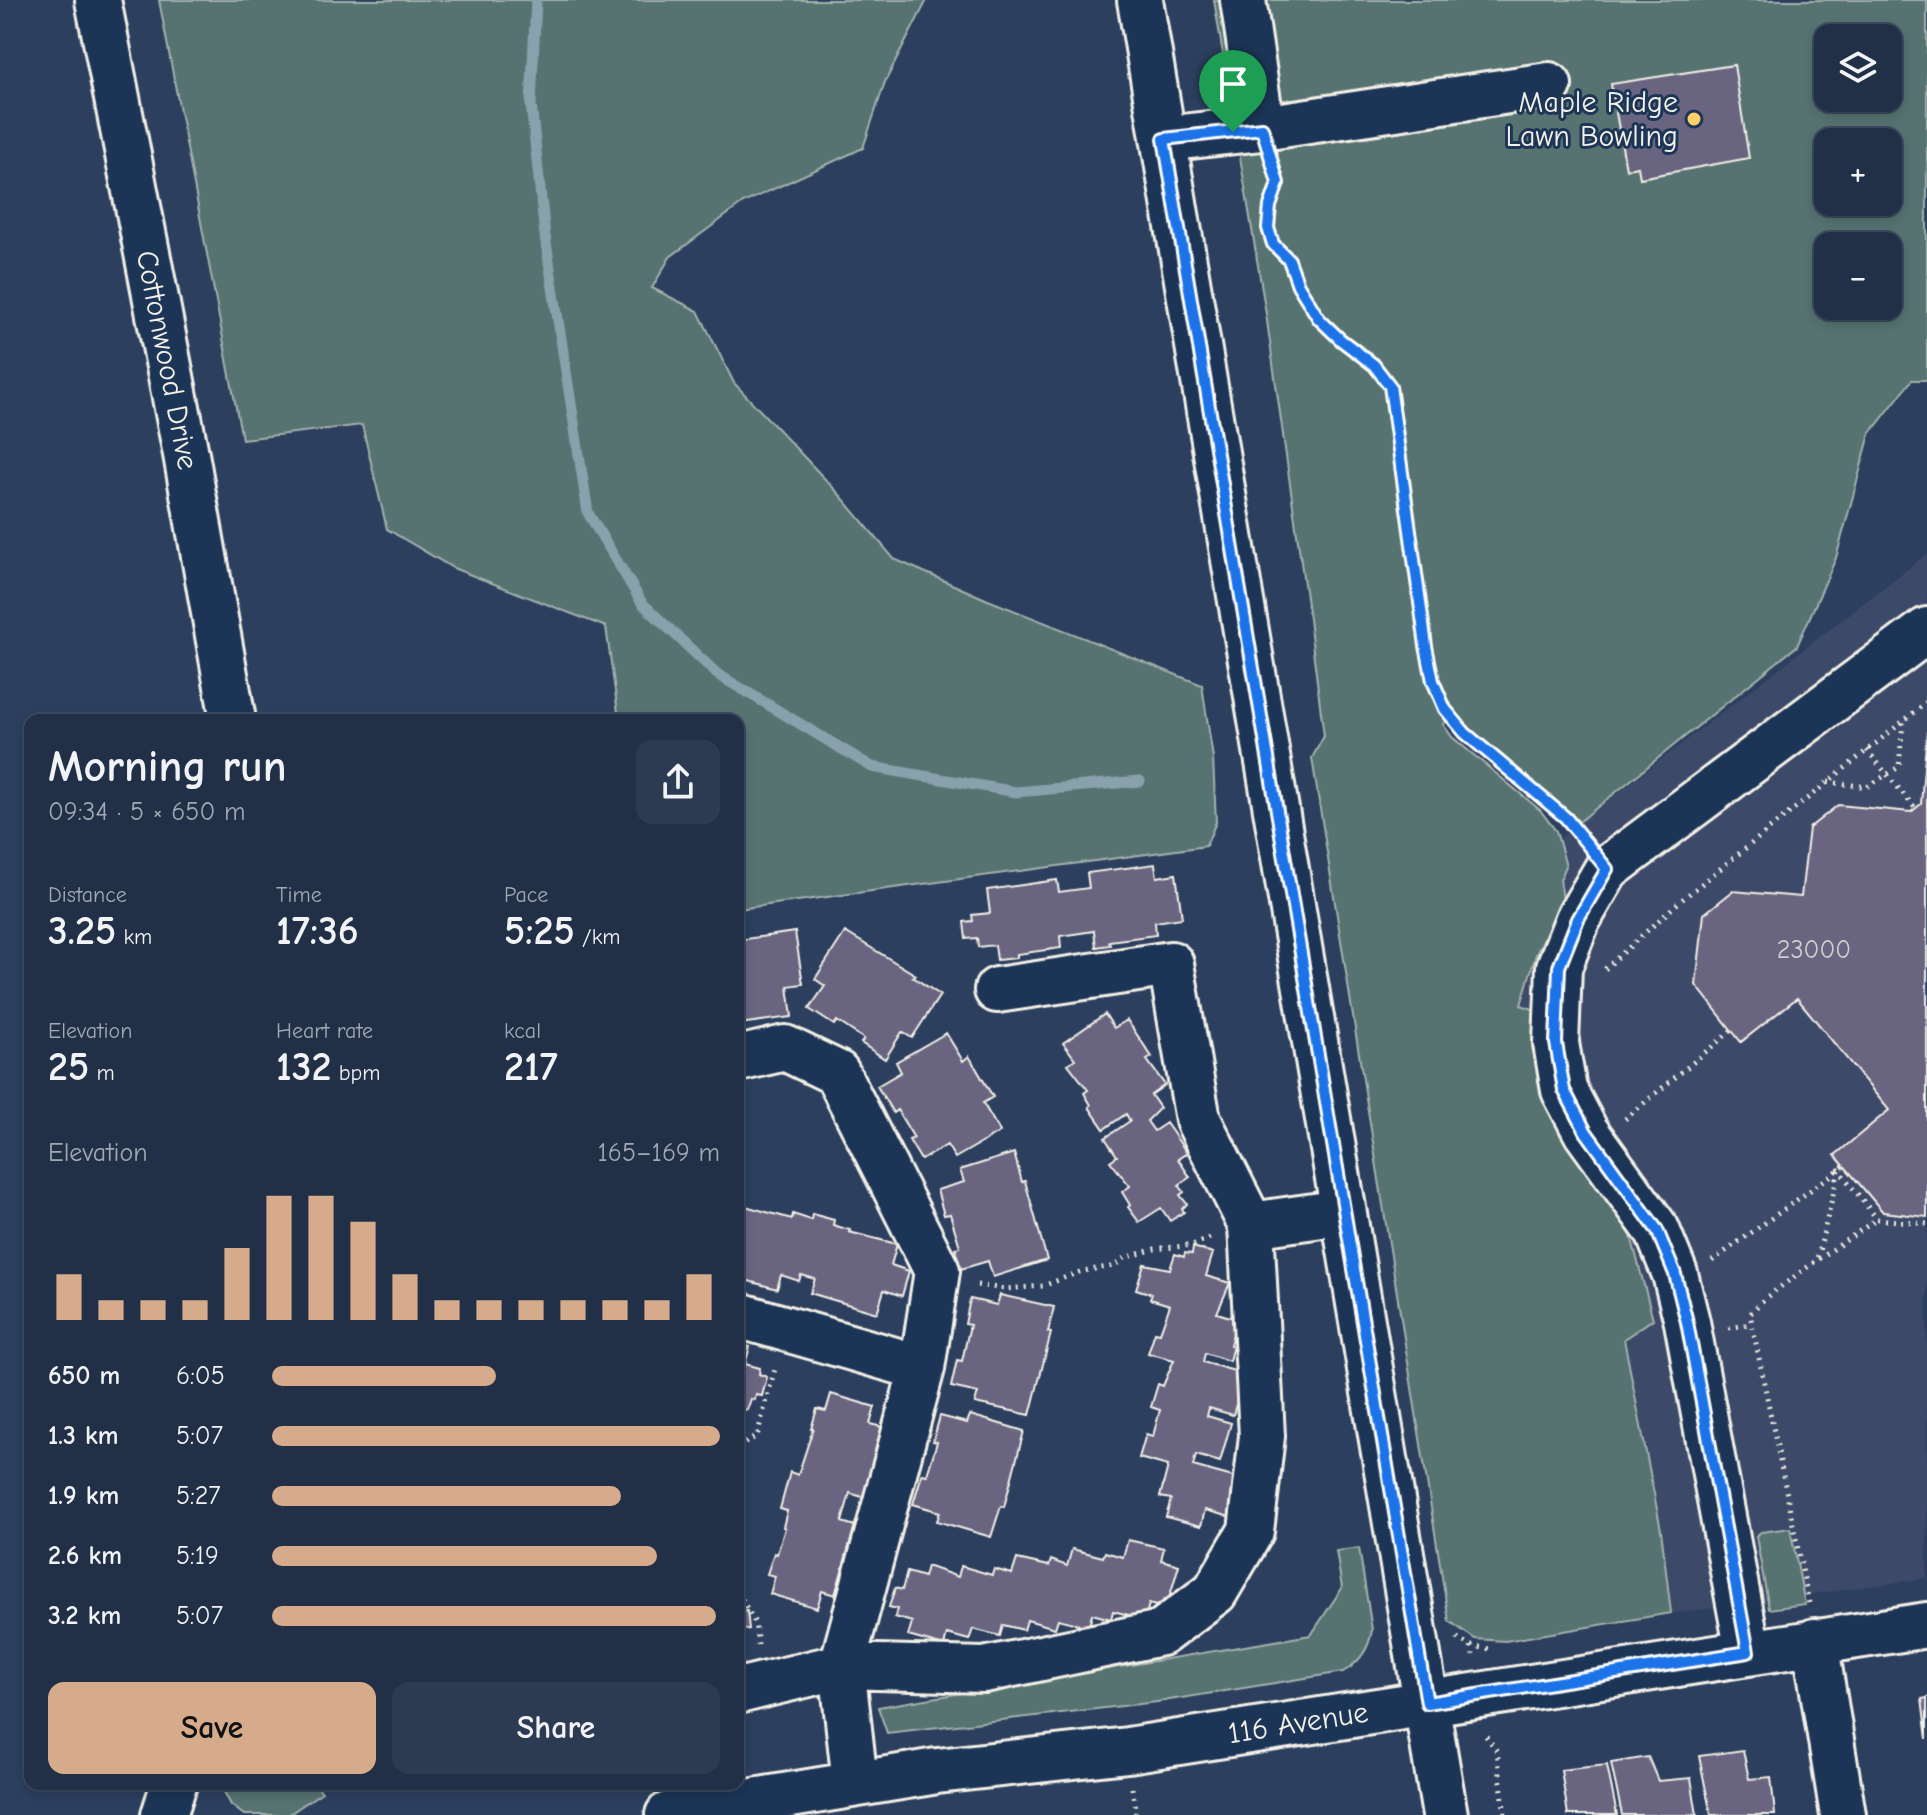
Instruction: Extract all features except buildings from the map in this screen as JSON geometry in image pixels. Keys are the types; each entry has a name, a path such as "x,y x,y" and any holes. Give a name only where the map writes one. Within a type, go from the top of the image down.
{"street":[{"name":"Cottonwood Drive","path":"98,0 186,454 232,714"},
{"path":"1140,0 1445,1815"},
{"path":"1243,0 1262,128"},
{"path":"1164,139 1262,128 1549,85"},
{"path":"1748,1652 1687,1322 1675,1274 1657,1230 1586,1132 1564,1090 1556,1043 1559,967 1578,919 1607,869 1927,630"},
{"path":"748,1674 842,1666 984,1670 1161,1633 1215,1592 1251,1531 1262,1436 1233,1230 1198,1120 1171,964 997,990"},
{"path":"744,1058 785,1048 837,1073 937,1271 922,1368 842,1666 855,1783"},
{"path":"1233,1230 1343,1212"},
{"path":"744,1317 922,1368"},
{"path":"1812,1624 1843,1815"},
{"name":"116 Avenue","path":"668,1815 855,1783 1128,1750 1748,1652 1812,1624 1927,1625"},
{"path":"164,1815 172,1790"}],"path":[{"path":"1262,128 1278,183 1270,206 1268,228 1273,244 1289,260 1298,285 1319,319 1374,365 1390,386 1426,646 1433,681 1445,709 1465,733 1566,818 1607,869"},
{"path":"1594,979 1679,902 1927,702"},
{"path":"1828,782 1867,787 1899,767 1903,721"},
{"path":"1867,750 1915,808"},
{"path":"1620,1122 1732,1030"},
{"path":"1841,1168 1877,1219"},
{"path":"1707,1251 1709,1263 1841,1168"},
{"path":"1817,1260 1841,1168"},
{"path":"1812,1624 1750,1314 1764,1299 1877,1219 1927,1224"},
{"path":"970,1284 1005,1289 1043,1286 1082,1271 1114,1266 1125,1258 1155,1249 1193,1245 1233,1230"},
{"path":"1722,1329 1752,1324"},
{"path":"744,1444 757,1436 778,1356"},
{"path":"744,1603 755,1623 748,1674"},
{"path":"1486,1739 1497,1751 1505,1815"}],"shaded area":[{"path":"1927,554 1927,1578 1545,1631 1352,932 1553,843"}],"green space":[{"path":"159,0 927,0 885,82 863,148 743,203 670,257 652,288 698,311 734,383 841,496 894,559 1202,685 1213,758 1216,822 1206,846 744,908 744,714 618,714 606,627 453,568 387,529 362,425 242,439"},
{"path":"1214,0 1927,0 1927,380 1912,380 1870,434 1836,558 1797,646 1579,822 1479,739 1457,715 1443,724 1452,737 1540,810 1556,831 1566,866 1560,880 1563,899 1536,954 1521,1005 1539,1011 1541,1069 1560,1135 1606,1189 1631,1236 1653,1319 1624,1339 1661,1530 1671,1613 1505,1641 1475,1639 1449,1621 1312,758 1324,736 1266,314"},
{"path":"1790,1528 1805,1604 1769,1609 1756,1536 1761,1532"},
{"path":"1359,1548 1372,1630 1362,1655 1343,1672 1157,1702 887,1733 878,1707 1311,1635 1342,1588 1336,1551"},
{"path":"223,1790 322,1792 288,1815 244,1815 231,1805"}],"waterway":[{"path":"536,0 531,104 545,236 588,513 642,603 717,674 872,767 1016,792 1140,781"}],"place":[{"name":"Maple Ridge Lawn Bowling","path":"1694,119"}],"route":[{"path":"1262,128 1278,183 1270,206 1268,228 1273,244 1289,260 1298,285 1319,319 1374,365 1390,386 1426,646 1433,681 1445,709 1465,733 1502,767 1566,818 1607,869 1578,919 1559,967 1556,1043 1564,1090 1586,1132 1657,1230 1675,1274 1687,1322 1748,1652 1427,1703 1164,139 1233,132 1262,128"}]}
